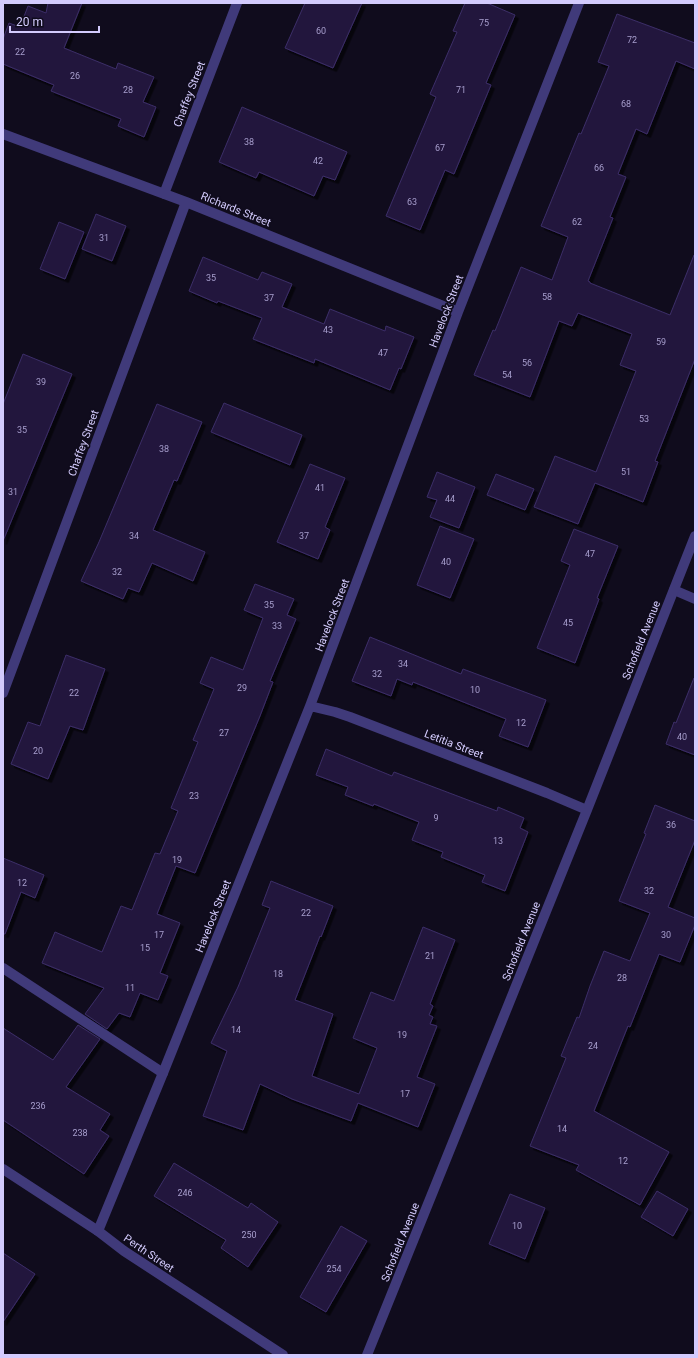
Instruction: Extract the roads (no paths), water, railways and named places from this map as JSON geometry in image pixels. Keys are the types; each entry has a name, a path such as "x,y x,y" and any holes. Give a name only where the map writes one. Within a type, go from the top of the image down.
{"street":[{"name":"Chaffey Street","path":"164,194 237,3"},
{"name":"Havelock Street","path":"98,1231 310,706 458,312 579,3"},
{"name":"Richards Street","path":"3,134 186,202 458,312"},
{"name":"Chaffey Street","path":"3,693 186,202"},
{"name":"Schofield Avenue","path":"367,1355 587,810 695,536"},
{"path":"674,590 695,599"},
{"name":"Letitia Street","path":"310,706 343,714 587,810"},
{"path":"3,968 163,1073"},
{"name":"Perth Street","path":"3,1169 98,1231 124,1251 283,1355"}]}
